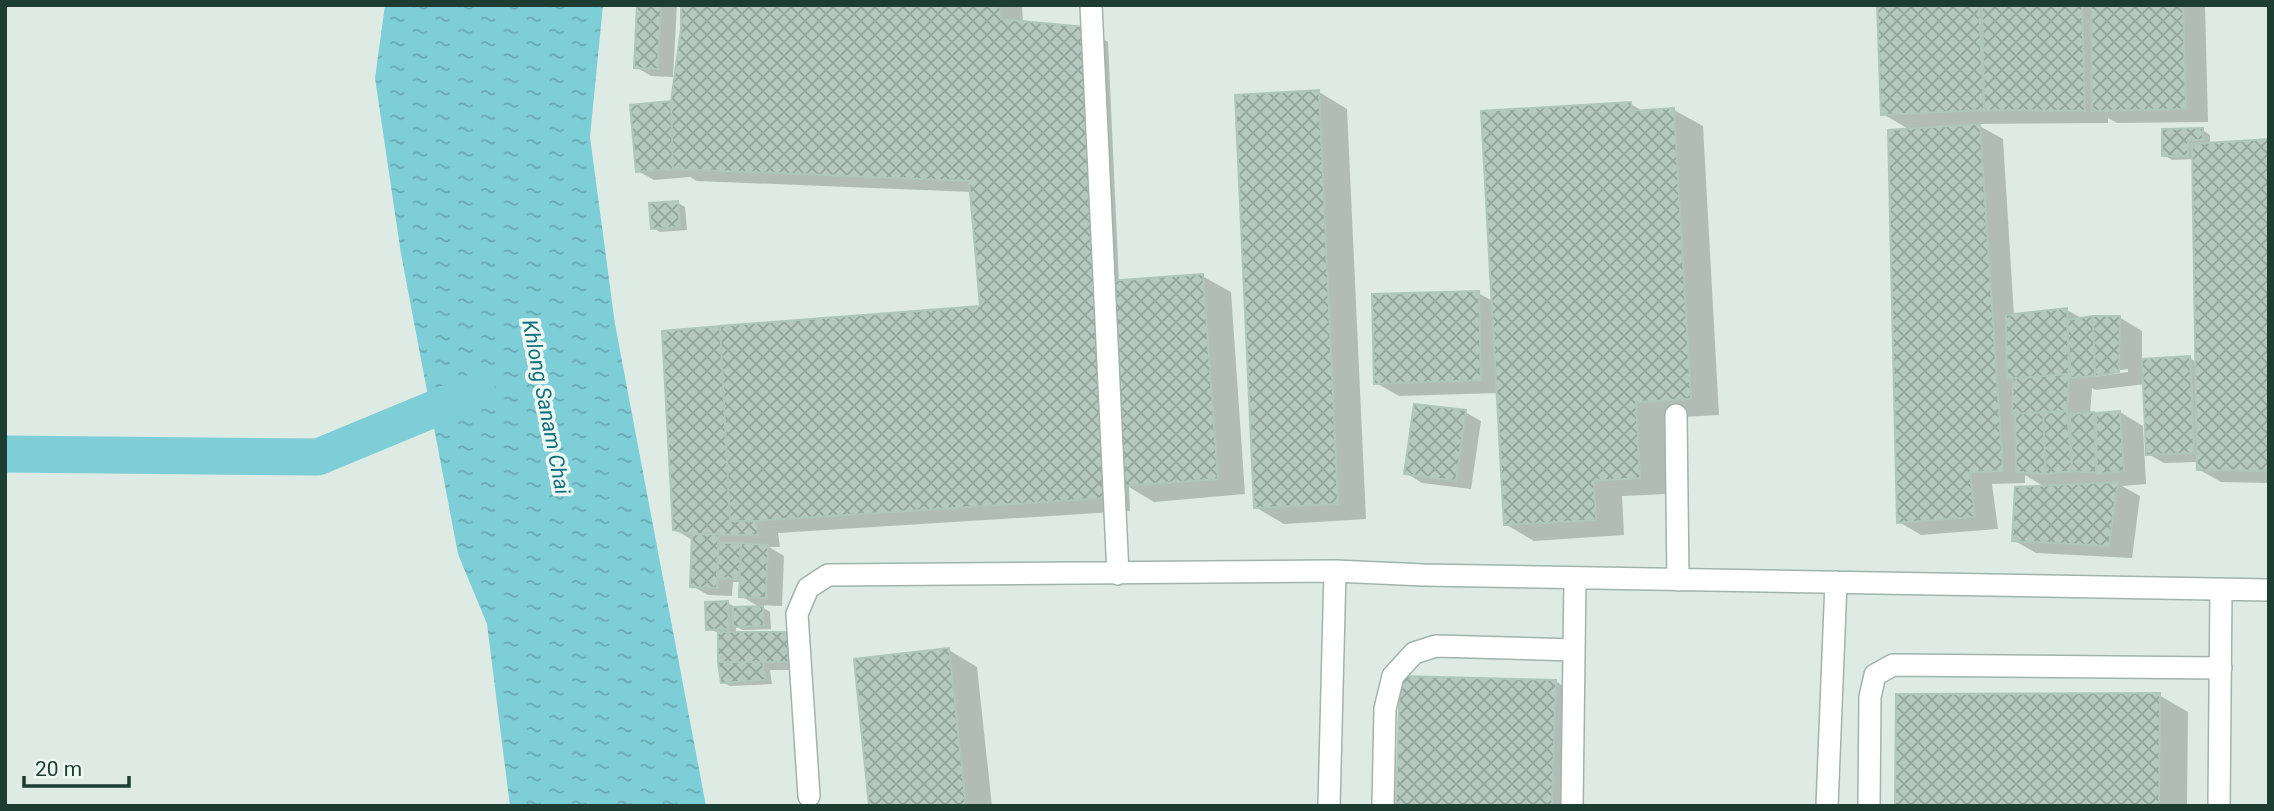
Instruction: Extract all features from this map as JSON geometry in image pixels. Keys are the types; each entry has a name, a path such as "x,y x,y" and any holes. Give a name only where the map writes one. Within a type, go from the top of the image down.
{"lane":[{"path":"1091,5 1118,573"},
{"path":"1676,415 1678,580"},
{"path":"1329,806 1335,571"},
{"path":"809,796 797,614 808,588 828,575 1335,571 1575,578 2269,590"},
{"path":"1572,806 1575,578"},
{"path":"1826,806 1836,582"},
{"path":"2218,806 2221,589"},
{"path":"1383,806 1385,709 1393,676 1414,653 1436,646 1574,650"},
{"path":"1869,806 1870,697 1875,675 1893,665 2221,668"}],"water":[{"name":"Khlong Sanam Chai","path":"385,5 603,5 590,137 615,324 706,806 510,806 487,624 458,554 401,254 375,78"}],"building":[{"path":"637,5 661,5 658,69 634,68"},
{"path":"681,5 1000,5 1001,19 1085,27 1107,498 730,521 720,326 980,306 969,181 673,169 671,101 681,29"},
{"path":"1877,5 1979,5 1984,110 1881,115"},
{"path":"1982,5 2082,5 2085,111 1984,110"},
{"path":"2091,5 2183,5 2186,109 2092,111"},
{"path":"1319,90 1338,504 1254,508 1235,95"},
{"path":"671,101 673,169 636,172 630,105"},
{"path":"1631,102 1632,111 1674,108 1691,399 1636,402 1640,478 1594,481 1596,520 1504,525 1481,111"},
{"path":"1980,124 2003,471 1970,472 1975,517 1897,523 1888,130"},
{"path":"2203,128 2203,140 2188,140 2188,156 2162,156 2162,129"},
{"path":"2269,139 2269,471 2197,470 2192,144"},
{"path":"678,201 680,227 651,229 649,203"},
{"path":"1203,274 1218,479 1123,486 1108,281"},
{"path":"1479,291 1481,380 1374,384 1372,294"},
{"path":"2067,308 2069,374 2007,379 2006,315"},
{"path":"2093,316 2095,376 2071,378 2067,320"},
{"path":"2093,316 2120,316 2119,372 2095,376"},
{"path":"720,326 730,521 756,521 758,535 692,534 673,530 662,331"},
{"path":"2190,356 2194,453 2146,455 2142,359"},
{"path":"2069,374 2067,411 2012,414 2013,378"},
{"path":"1414,404 1466,410 1456,481 1404,474"},
{"path":"2067,411 2072,471 2046,474 2043,412"},
{"path":"2120,411 2124,471 2097,474 2096,413"},
{"path":"2043,412 2046,474 2016,472 2015,414"},
{"path":"2094,412 2096,473 2072,471 2070,414"},
{"path":"2118,482 2109,546 2012,541 2015,487"},
{"path":"692,534 719,534 717,588 690,587"},
{"path":"718,543 741,543 739,579 717,578"},
{"path":"741,543 768,545 766,598 739,597"},
{"path":"728,601 729,629 706,630 705,602"},
{"path":"763,606 764,626 733,627 733,607"},
{"path":"718,632 788,632 789,662 718,662"},
{"path":"949,648 966,806 869,806 854,659"},
{"path":"718,662 763,662 765,680 721,683"},
{"path":"1400,676 1556,680 1552,806 1396,806"},
{"path":"2160,693 2159,806 1895,806 1896,694"}],"waterway":[{"path":"5,454 318,457 477,391"}]}
